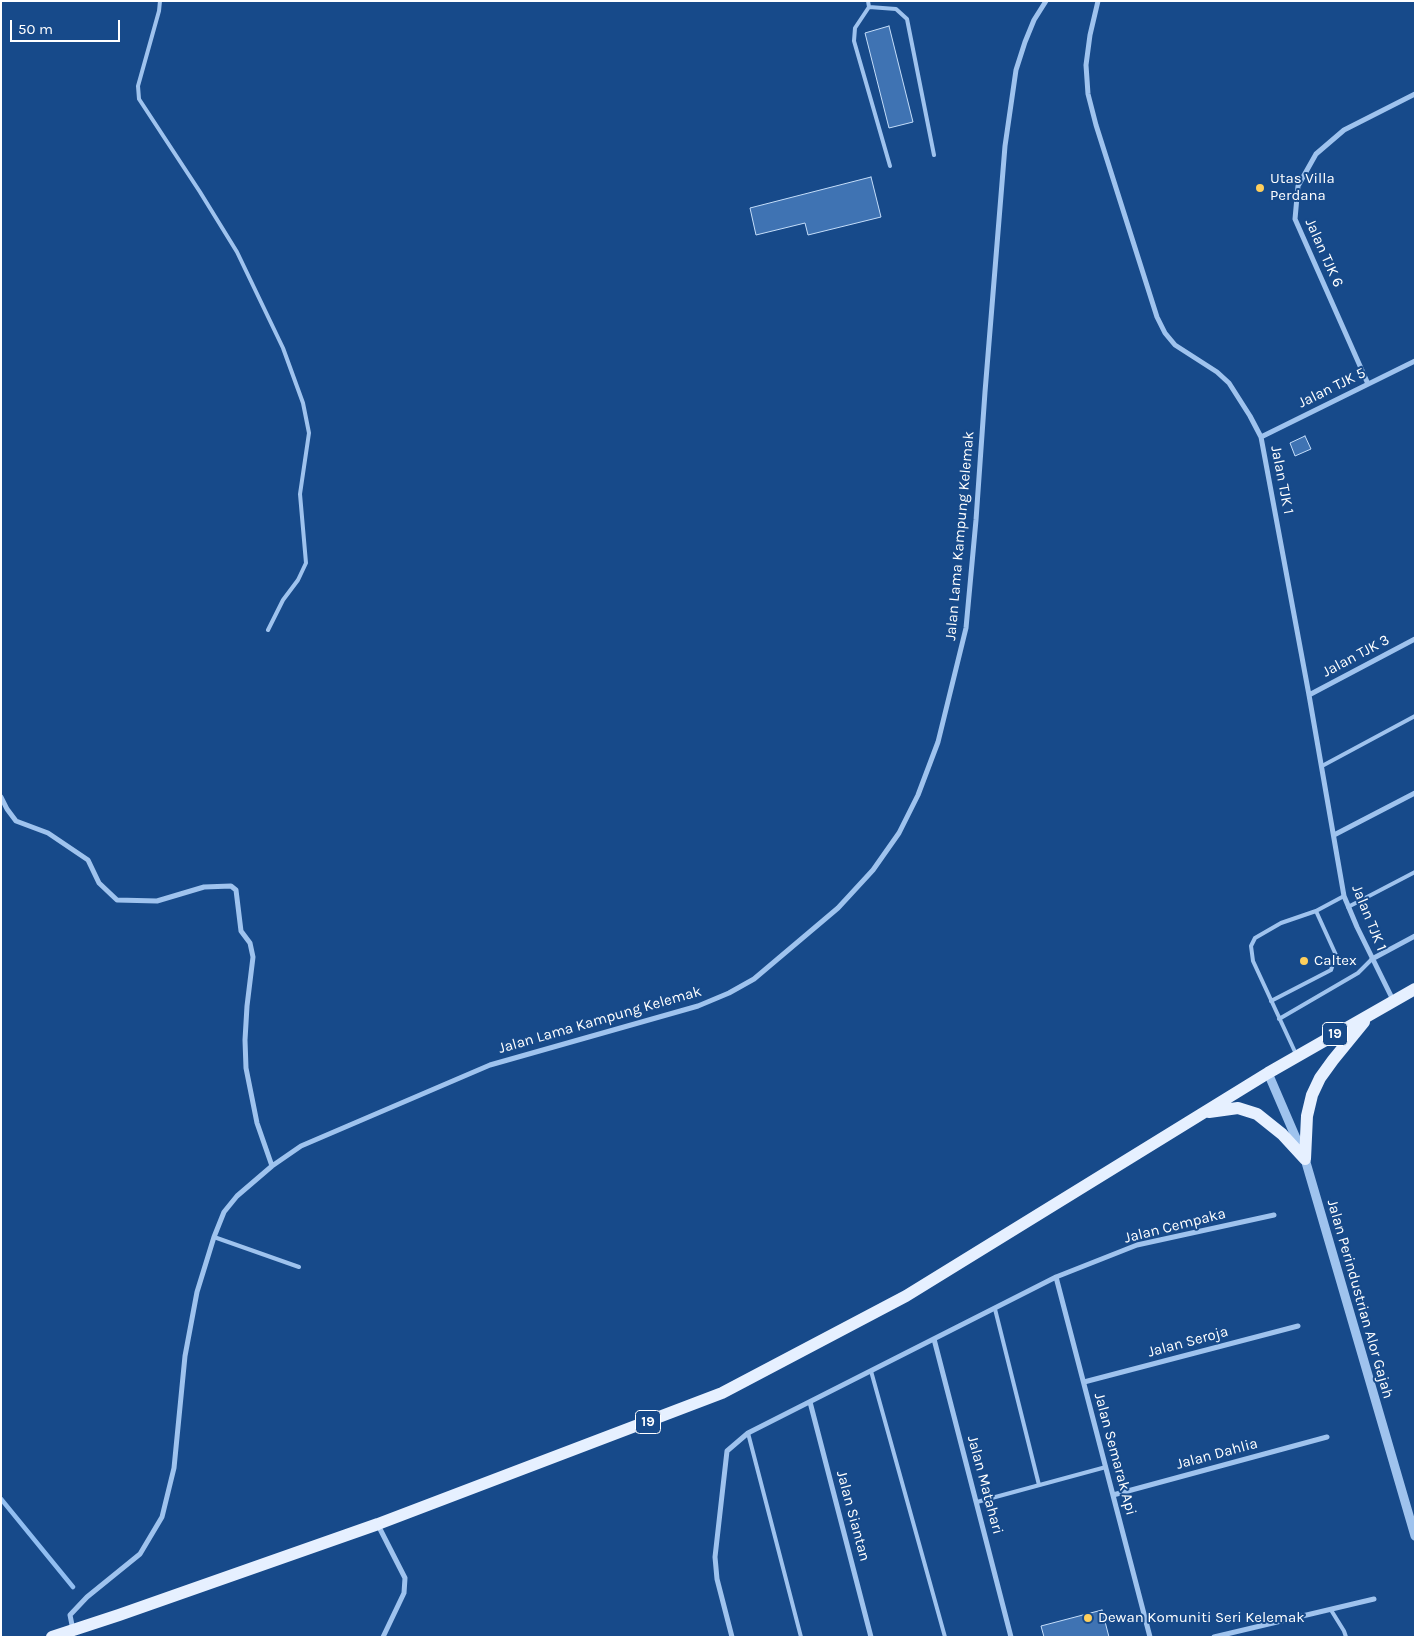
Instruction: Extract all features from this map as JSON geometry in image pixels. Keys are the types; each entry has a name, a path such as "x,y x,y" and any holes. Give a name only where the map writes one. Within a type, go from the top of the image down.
{"main road":[{"name":"19","path":"52,1637 378,1524 722,1393 906,1296 1268,1073 1415,989"},
{"path":"1305,1159 1307,1116 1312,1095 1320,1078 1350,1038 1374,1012"},
{"path":"1201,1114 1238,1108 1257,1114 1282,1134 1305,1159"}],"street":[{"name":"Jalan Lama Kampung Kelemak","path":"73,1630 70,1614 140,1554 162,1517 174,1468 185,1356 197,1292 224,1212 237,1196 272,1166 302,1146 406,1100 490,1065 698,1006 754,979 838,908 873,870 899,833 918,795 938,742 966,628 1005,146 1016,70 1024,42 1034,20 1046,1"},
{"name":"Jalan TJK 1","path":"1098,1 1090,35 1086,65 1088,94 1096,125 1157,317 1165,333 1176,345 1217,372 1229,383 1261,436 1344,896 1393,1001"},
{"name":"Jalan TJK 6","path":"1368,384 1295,219 1298,186 1316,154 1344,130 1415,94"},
{"name":"Jalan TJK 5","path":"1261,436 1415,361"},
{"name":"Jalan TJK 3","path":"1309,695 1415,639"},
{"path":"1334,835 1415,793"},
{"path":"1,797 16,821 48,833 88,860 99,883 117,900 157,901 204,887 231,886 236,890 241,931 250,943 253,957 247,1006 246,1068 257,1123 272,1166"},
{"path":"1372,958 1415,936"},
{"name":"Jalan Perindustrian Alor Gajah","path":"1268,1073 1305,1159 1412,1515 1415,1536"},
{"name":"Jalan Cempaka","path":"732,1637 717,1580 715,1557 728,1451 748,1433 1056,1277 1138,1245 1274,1215"},
{"name":"Jalan Semarak Api","path":"1056,1277 1150,1637"},
{"name":"Jalan Seroja","path":"1084,1382 1298,1326"},
{"name":"Jalan Matahari","path":"934,1339 1012,1637"},
{"name":"Jalan Siantan","path":"810,1402 872,1637"},
{"name":"Jalan Dahlia","path":"1113,1495 1327,1437"},
{"path":"378,1524 405,1578 404,1593 383,1637"},
{"path":"1214,1637 1374,1599"}],"lane":[{"path":"160,1 159,11 138,86 139,99 237,252 283,348 303,403 309,433 300,494 306,563 298,580 283,600 268,630"},
{"path":"868,1 869,7 855,28 854,41 890,166"},
{"path":"869,7 896,9 907,19 934,155"},
{"path":"1322,766 1415,716"},
{"path":"1348,907 1415,872"},
{"path":"1297,1056 1253,961 1251,946 1255,938 1280,923 1316,911 1344,896"},
{"path":"1271,1001 1331,970 1336,955 1316,911"},
{"path":"1279,1019 1358,973 1372,958"},
{"path":"214,1237 299,1267"},
{"path":"995,1308 1039,1485"},
{"path":"871,1371 945,1637"},
{"path":"748,1433 801,1637"},
{"path":"976,1502 1106,1467"},
{"path":"1331,1610 1346,1637"}],"building":[{"path":"889,26 913,122 889,128 865,33"},
{"path":"871,177 881,217 808,235 805,223 756,235 750,208"},
{"path":"1305,436 1311,449 1295,456 1290,443"},
{"name":"Dewan Komuniti Seri Kelemak","path":"1102,1610 1109,1637 1044,1637 1041,1626"}],"waterway":[{"path":"1,1499 73,1587"}],"place":[{"name":"Utas Villa Perdana","path":"1260,188"},
{"name":"Caltex","path":"1304,961"},
{"name":"Dewan Komuniti Seri Kelemak","path":"1088,1618"}]}
